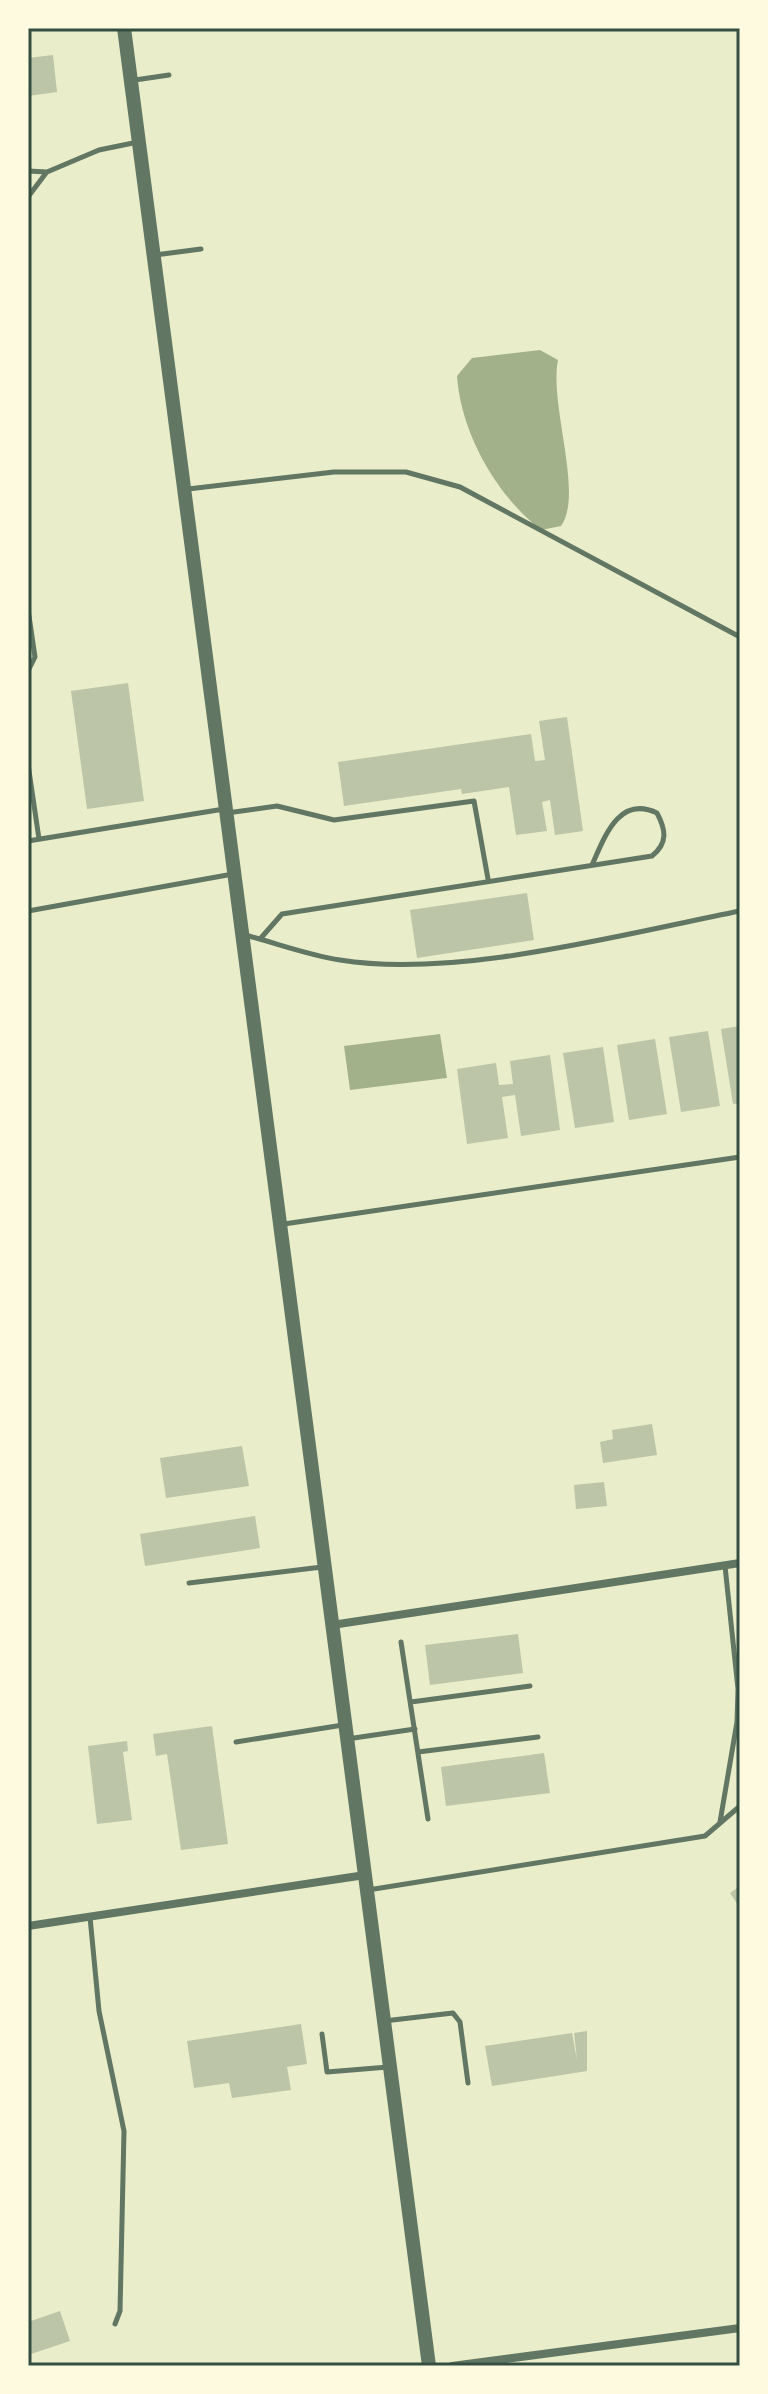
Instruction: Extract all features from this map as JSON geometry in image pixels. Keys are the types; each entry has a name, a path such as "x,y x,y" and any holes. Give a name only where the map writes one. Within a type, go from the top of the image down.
{"street":[{"path":"124,28 429,2366"},
{"path":"331,1625 740,1563"},
{"path":"28,1926 366,1883"},
{"path":"452,2366 740,2328"}],"lane":[{"path":"131,80 169,75"},
{"path":"28,171 47,172 99,150 139,142"},
{"path":"28,197 47,172"},
{"path":"153,255 201,249"},
{"path":"183,490 334,472 406,472 460,487 740,637"},
{"path":"28,609 35,657 28,671"},
{"path":"28,764 39,839"},
{"path":"28,841 277,806 334,820 474,801 488,879"},
{"path":"260,939 282,914 488,879 592,865 652,856 663,847 664,837 657,813 645,807 629,808 607,833 592,865"},
{"path":"28,911 234,874"},
{"path":"241,934 340,960 413,964 526,952 740,911"},
{"path":"279,1224 740,1157"},
{"path":"720,1822 737,1722 738,1689 724,1565"},
{"path":"189,1583 323,1567"},
{"path":"401,1642 428,1819"},
{"path":"411,1702 530,1686"},
{"path":"236,1742 415,1729"},
{"path":"418,1752 538,1737"},
{"path":"366,1883 705,1836 740,1806"},
{"path":"90,1917 99,2011 124,2131 120,2311 115,2324"},
{"path":"383,2022 453,2013 460,2022 468,2083"},
{"path":"322,2034 327,2072 389,2067"}],"shaded area":[{"path":"540,350 558,360 556,379 569,493 567,512 561,526 541,530 509,499 473,441 465,419 457,376 472,358"},
{"path":"440,1034 447,1078 350,1090 344,1046"}],"building":[{"path":"53,55 57,92 28,96 28,58"},
{"path":"128,683 144,801 87,809 71,691"},
{"path":"567,717 583,831 555,835 550,800 542,802 547,831 516,835 509,787 462,794 461,789 344,806 338,762 531,734 535,761 545,760 539,721"},
{"path":"527,893 534,940 417,958 410,910"},
{"path":"740,1026 740,1103 733,1104 721,1029"},
{"path":"708,1031 720,1106 681,1112 669,1037"},
{"path":"655,1039 667,1114 629,1120 617,1045"},
{"path":"603,1047 614,1122 575,1128 563,1053"},
{"path":"550,1055 560,1130 521,1136 515,1095 502,1097 508,1138 467,1144 457,1069 496,1063 499,1085 513,1084 510,1061"},
{"path":"652,1424 657,1455 603,1463 600,1442 613,1439 612,1430"},
{"path":"242,1446 249,1486 166,1498 160,1458"},
{"path":"604,1482 607,1506 576,1509 574,1485"},
{"path":"255,1516 260,1548 145,1566 140,1534"},
{"path":"518,1634 523,1673 430,1685 425,1645"},
{"path":"212,1726 228,1844 181,1850 167,1754 156,1756 153,1734"},
{"path":"127,1741 128,1751 123,1752 132,1820 97,1824 88,1746"},
{"path":"544,1753 550,1793 446,1806 441,1767"},
{"path":"740,1886 740,1908 730,1893"},
{"path":"301,2024 307,2064 287,2067 291,2090 232,2098 229,2083 194,2088 187,2041"},
{"path":"587,2031 587,2071 492,2086 485,2046 572,2033 577,2060 574,2033"},
{"path":"60,2311 70,2341 28,2355 28,2322"}]}
